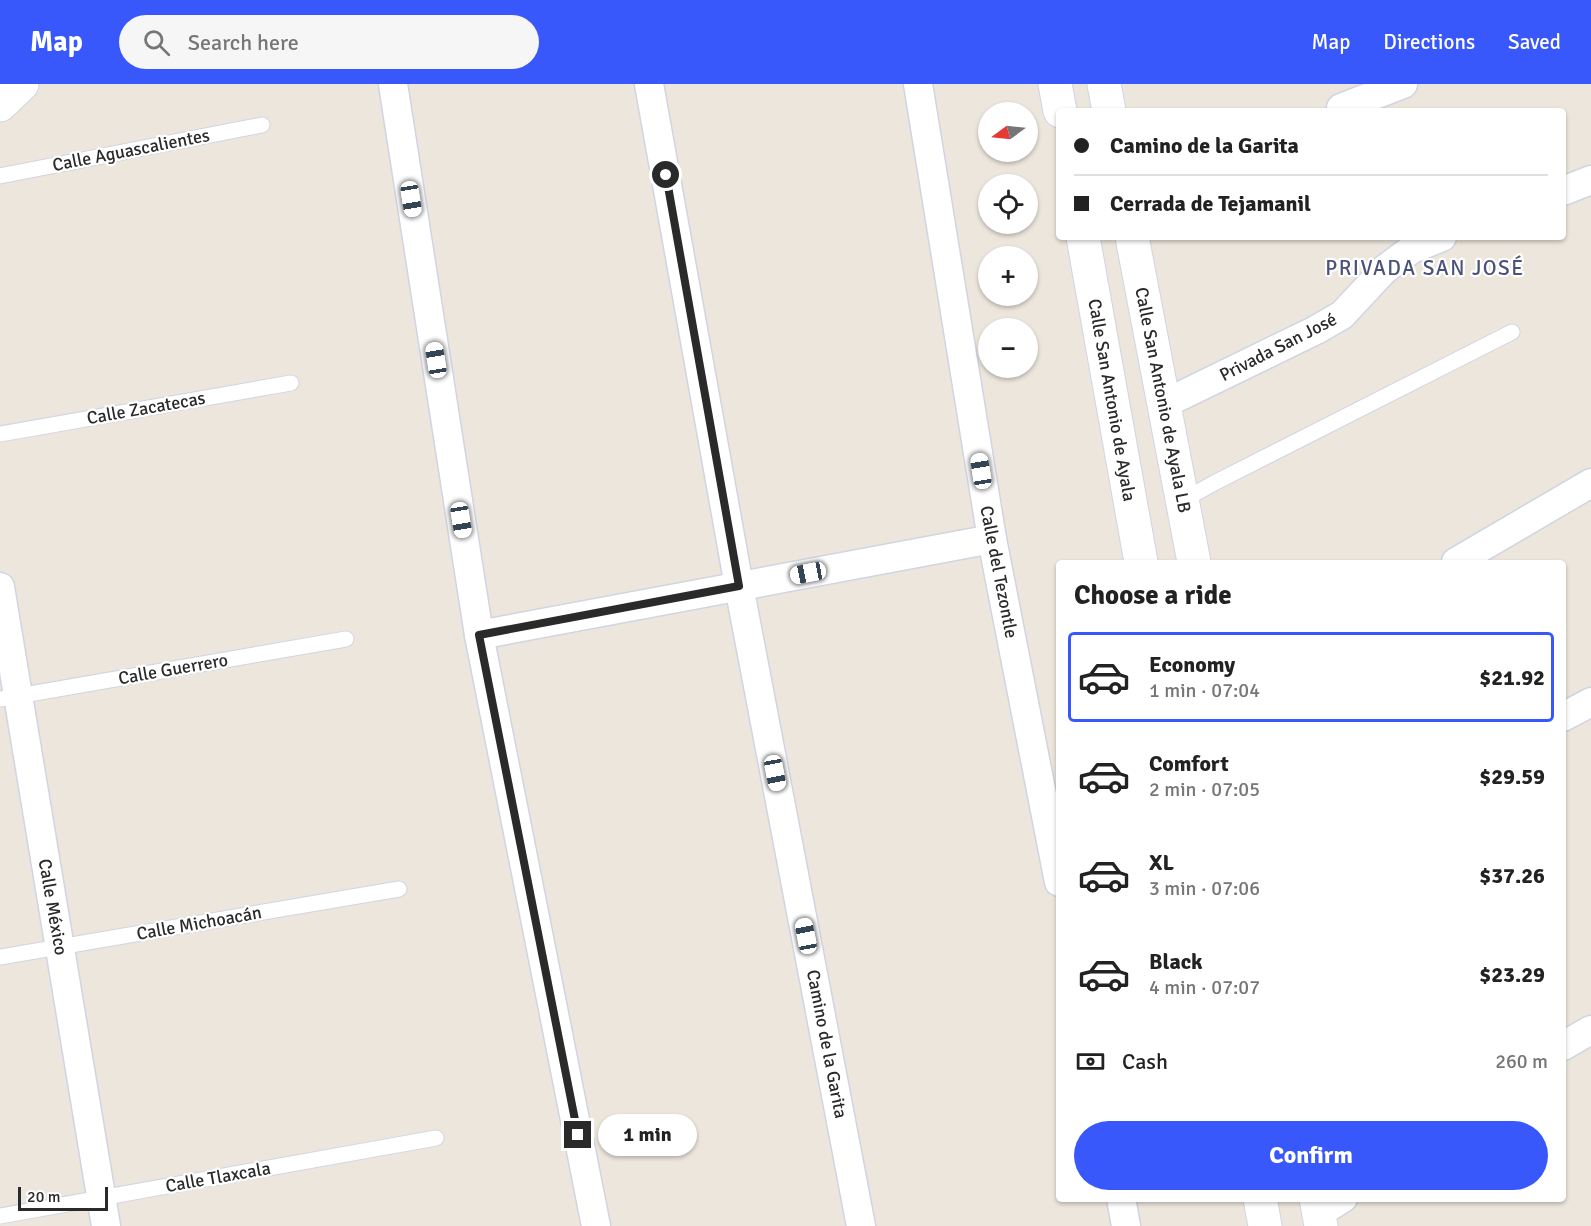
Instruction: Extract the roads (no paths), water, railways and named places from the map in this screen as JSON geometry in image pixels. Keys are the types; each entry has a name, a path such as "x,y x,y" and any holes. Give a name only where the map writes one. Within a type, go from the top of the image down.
{"street":[{"path":"393,84 479,635 596,1226"},
{"name":"Camino de la Garita","path":"650,84 739,586 861,1226"},
{"name":"Calle del Tezontle","path":"918,84 992,539 1056,867"},
{"path":"1055,84 1059,108"},
{"path":"1104,84 1108,108"},
{"path":"1340,101 1403,84"},
{"path":"1566,189 1591,180"},
{"name":"Calle San Antonio de Ayala","path":"1084,240 1141,560"},
{"name":"Calle San Antonio de Ayala LB","path":"1133,240 1194,560"},
{"name":"Privada San José","path":"1164,404 1342,315 1385,269 1412,249 1434,240"},
{"path":"1093,290 1141,283"},
{"path":"1459,560 1591,483"},
{"path":"479,635 992,539"},
{"name":"Calle México","path":"0,587 9,697 60,946 106,1226"},
{"path":"1566,715 1591,702"},
{"path":"1566,1044 1591,1030"},
{"path":"1122,1202 1126,1226"},
{"path":"1261,1202 1264,1226"}],"lane":[{"name":"Calle Aguascalientes","path":"0,176 262,125"},
{"path":"1182,501 1512,332"},
{"name":"Calle Zacatecas","path":"0,434 291,383"},
{"name":"Calle Guerrero","path":"9,697 346,639"},
{"name":"Calle Michoacán","path":"0,957 399,889"},
{"name":"Calle Tlaxcala","path":"0,1215 436,1138"}],"district":[{"name":"PRIVADA SAN JOSÉ","path":"1425,268"}]}
